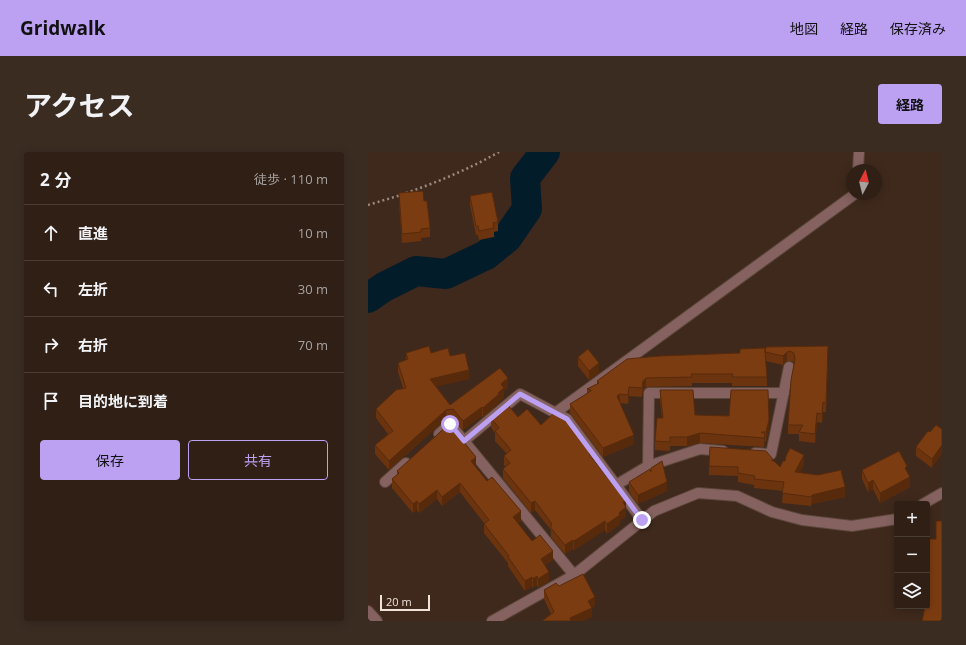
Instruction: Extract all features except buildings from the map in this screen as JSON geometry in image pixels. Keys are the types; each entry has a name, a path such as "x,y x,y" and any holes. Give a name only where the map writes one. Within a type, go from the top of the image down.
{"street":[{"path":"858,164 859,152"},
{"path":"555,413 847,200"},
{"path":"747,452 771,454 789,367"},
{"path":"648,466 648,393 784,393"},
{"path":"464,441 520,394 567,419 642,520"},
{"path":"433,440 450,424 574,575"},
{"path":"616,485 648,466 700,450 731,451"},
{"path":"386,482 415,456"},
{"path":"928,501 942,492"},
{"path":"492,621 574,575 654,511 698,493 737,496 772,512 802,520 852,526 894,519"},
{"path":"368,611 377,621"}],"path":[{"path":"368,205 387,200 428,185 477,164 498,152"}],"waterway":[{"path":"368,298 384,287 416,271 446,274 486,255 507,238 527,209 525,178 545,152"}],"route":[{"path":"450,424 464,441 520,394 567,419 642,520"}]}
